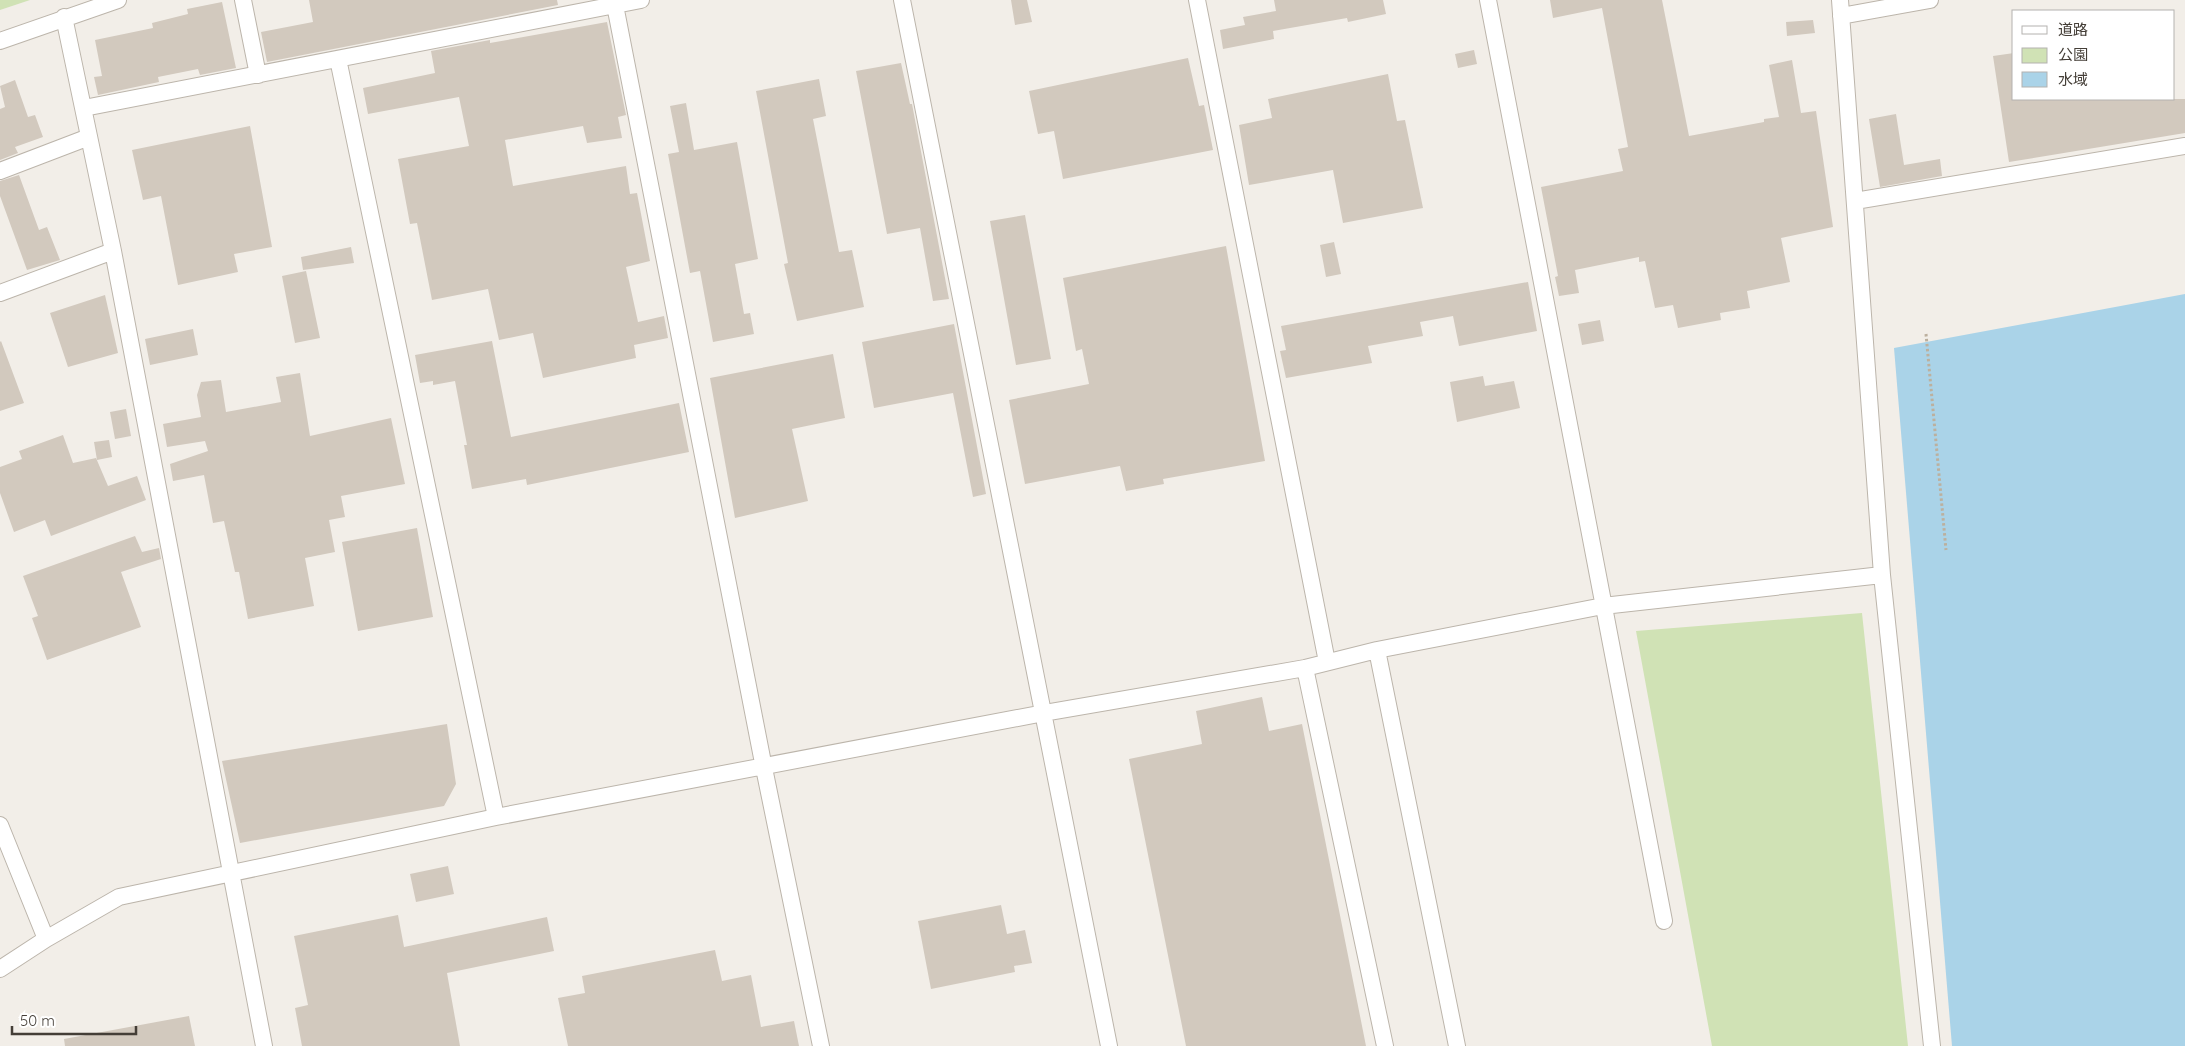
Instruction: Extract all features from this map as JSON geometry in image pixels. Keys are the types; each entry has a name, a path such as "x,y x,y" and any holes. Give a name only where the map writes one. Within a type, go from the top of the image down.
{"street":[{"path":"0,41 64,17 118,0"},
{"path":"243,0 258,74"},
{"path":"84,108 338,59 615,2 641,0"},
{"path":"902,0 1108,1046"},
{"path":"1197,0 1327,662"},
{"path":"1488,0 1602,606 1664,921"},
{"path":"1930,0 1840,8 1882,575 1932,1046"},
{"path":"615,2 764,768 821,1046"},
{"path":"64,17 113,251 264,1046"},
{"path":"338,59 496,817"},
{"path":"0,171 90,137"},
{"path":"1855,201 2185,146"},
{"path":"0,293 113,251"},
{"path":"0,969 46,938 119,897 232,872 496,817 1044,714 1305,668 1377,650 1602,606 1882,575"},
{"path":"1377,650 1457,1046"},
{"path":"1305,668 1385,1046"},
{"path":"0,825 46,938"}],"path":[{"path":"1926,334 1946,550"}],"green space":[{"path":"0,0 30,0 0,10"},
{"path":"1862,613 1908,1046 1712,1046 1636,631"}],"water":[{"path":"2185,294 2185,1046 1952,1046 1894,348"}],"building":[{"path":"309,0 557,0 558,5 267,62 261,32 313,22"},
{"path":"1011,0 1027,0 1032,22 1015,25"},
{"path":"1274,0 1383,0 1386,14 1348,22 1347,18 1273,31 1274,39 1223,49 1220,30 1245,25 1243,17 1276,11"},
{"path":"1550,0 1662,0 1689,136 1764,122 1764,119 1779,117 1769,65 1792,60 1801,113 1816,111 1833,227 1781,238 1790,282 1747,291 1750,308 1720,313 1721,320 1678,328 1673,305 1655,308 1645,261 1639,262 1639,257 1575,270 1579,293 1559,296 1555,277 1558,276 1541,187 1623,171 1618,149 1628,147 1602,8 1553,18"},
{"path":"222,2 236,68 200,75 198,69 158,77 159,82 98,95 94,77 102,76 95,40 153,28 152,23 188,14 187,9"},
{"path":"1813,20 1815,33 1787,36 1786,22"},
{"path":"607,22 626,115 618,117 622,138 587,143 583,126 505,140 513,186 626,166 630,194 637,193 650,261 626,267 638,322 664,316 668,338 634,345 636,358 543,378 533,333 499,340 488,289 432,300 417,223 410,224 398,159 469,146 459,97 368,114 363,88 435,73 431,51 490,40 490,43"},
{"path":"1474,50 1477,64 1458,68 1455,54"},
{"path":"2012,53 2012,100 2185,99 2185,133 2009,162 1993,56"},
{"path":"1188,58 1199,106 1204,105 1213,150 1063,179 1054,131 1038,134 1029,91"},
{"path":"901,63 910,104 912,104 949,299 933,301 920,228 887,234 856,71"},
{"path":"1388,74 1397,121 1405,120 1423,208 1343,223 1333,170 1249,185 1239,125 1272,118 1268,99"},
{"path":"819,79 826,116 813,119 839,252 852,250 864,307 797,321 784,264 788,263 756,91"},
{"path":"15,80 28,117 35,115 43,137 15,147 18,153 0,160 0,109 5,107 0,86"},
{"path":"686,103 694,150 737,142 758,259 735,264 744,314 750,313 754,334 713,342 700,271 690,273 668,154 679,152 670,106"},
{"path":"1896,114 1904,165 1940,159 1942,176 1880,187 1869,119"},
{"path":"250,126 272,247 234,254 238,272 178,285 161,196 143,200 132,150"},
{"path":"19,175 39,230 47,227 60,260 27,270 0,196 0,181"},
{"path":"1025,215 1051,359 1016,365 990,221"},
{"path":"1334,242 1341,274 1326,277 1320,245"},
{"path":"1226,246 1265,461 1163,479 1164,484 1126,491 1120,466 1025,484 1009,400 1089,384 1082,349 1076,351 1063,278"},
{"path":"351,247 354,263 303,270 301,257"},
{"path":"306,271 320,338 295,343 282,276"},
{"path":"1528,282 1537,331 1459,346 1453,316 1420,322 1423,336 1368,346 1372,363 1286,378 1280,351 1286,350 1281,326"},
{"path":"105,295 118,353 68,367 50,313"},
{"path":"1600,320 1604,341 1582,345 1578,324"},
{"path":"954,324 986,494 973,497 953,393 874,408 862,342"},
{"path":"193,329 198,355 150,365 145,339"},
{"path":"492,341 511,437 679,403 689,452 527,485 526,479 472,489 464,445 467,445 455,381 433,385 433,381 420,383 415,355"},
{"path":"0,342 24,403 0,411"},
{"path":"833,354 845,418 792,429 808,501 735,518 710,378"},
{"path":"300,373 310,436 391,418 405,484 341,496 345,517 329,520 335,552 305,558 314,606 248,619 239,572 235,572 224,521 213,523 204,475 173,481 170,464 208,451 205,441 167,447 163,424 201,417 197,395 201,382 221,380 226,412 281,402 276,377"},
{"path":"1483,376 1485,386 1514,381 1520,408 1457,422 1450,382"},
{"path":"126,409 131,436 115,439 110,412"},
{"path":"63,435 73,463 96,458 108,486 137,476 146,500 51,536 45,520 14,532 0,493 0,467 22,459 19,451"},
{"path":"109,440 112,457 97,460 94,442"},
{"path":"417,528 433,617 358,631 342,542"},
{"path":"135,536 142,552 159,548 161,559 121,572 141,627 47,660 32,618 38,616 23,576"},
{"path":"1262,697 1269,731 1302,724 1366,1046 1186,1046 1129,759 1202,744 1196,711"},
{"path":"447,724 456,784 444,806 240,843 222,761"},
{"path":"448,866 454,894 416,902 410,874"},
{"path":"1001,905 1007,934 1025,930 1032,963 1014,966 1015,972 931,989 918,921"},
{"path":"398,915 404,947 547,917 554,951 447,973 460,1046 302,1046 295,1008 308,1005 294,936"},
{"path":"715,950 722,981 751,975 761,1027 794,1021 799,1046 568,1046 558,998 585,993 582,976"},
{"path":"189,1016 195,1046 65,1046 64,1039"}]}
